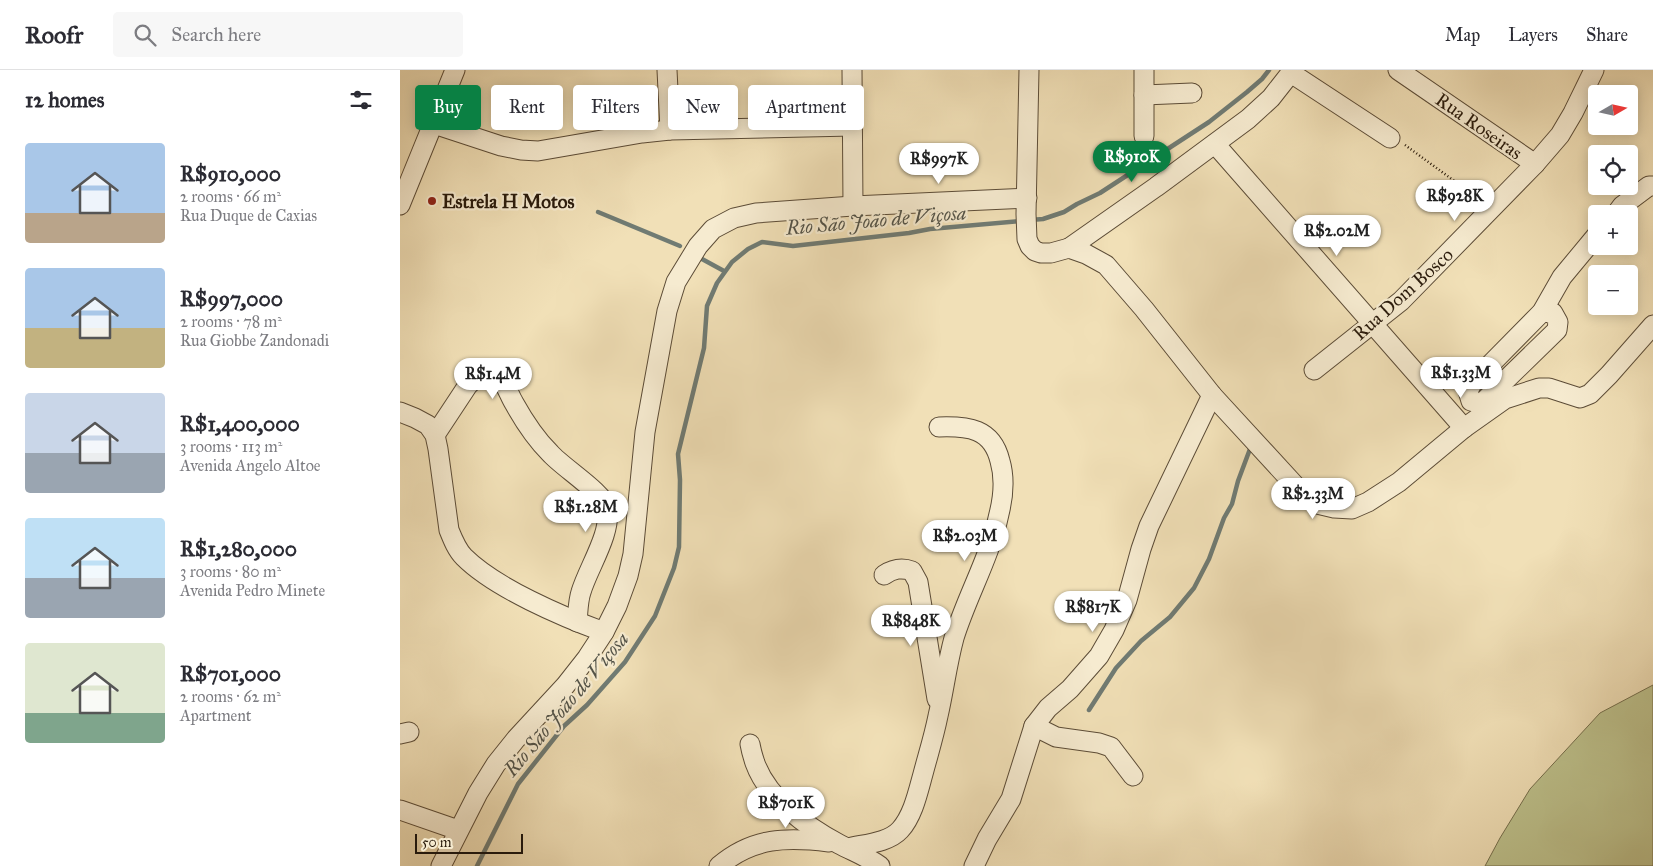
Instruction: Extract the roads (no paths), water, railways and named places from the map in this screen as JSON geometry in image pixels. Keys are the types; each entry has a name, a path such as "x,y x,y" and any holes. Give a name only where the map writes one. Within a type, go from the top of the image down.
{"street":[{"path":"449,85 455,70"},
{"path":"667,70 668,90"},
{"path":"852,70 852,85"},
{"path":"1030,70 1026,206 1027,240 1032,250 1041,253 1051,253 1068,248 1215,144 1248,119 1271,98 1292,72 1396,140"},
{"path":"1144,70 1144,136"},
{"name":"Rua Roseiras","path":"1398,70 1535,164"},
{"name":"Rua Dom Bosco","path":"1314,370 1401,301 1535,164 1560,135 1594,70"},
{"path":"1144,95 1192,93"},
{"path":"400,205 431,130"},
{"path":"452,130 501,146 538,151 670,130"},
{"path":"852,130 853,206"},
{"path":"1215,144 1464,428"},
{"path":"1623,205 1650,186 1653,186"},
{"path":"441,866 458,830 496,764 516,739 565,686 587,658 604,632 617,606 628,576 633,554 645,432 667,311 676,282 686,262 698,246 714,229 734,218 756,213 853,206 1026,206"},
{"path":"1486,405 1471,401 1468,391 1473,382 1542,312 1562,276 1588,245"},
{"path":"1068,248 1086,254 1106,265 1144,309 1212,395 1303,494 1317,504 1334,508 1352,509 1368,502 1399,482 1464,428 1486,405 1540,388 1548,388 1580,398 1590,394 1653,325"},
{"path":"435,435 474,379 481,375 489,374 498,376 504,382 514,404 533,433 549,453 606,504 608,510 607,524 580,594 577,622"},
{"path":"974,866 987,839 1011,799 1034,726 1048,708 1070,689 1099,656 1114,630 1127,600 1149,526 1212,395"},
{"path":"400,412 428,426 435,435 449,530 463,556 478,570 511,590 577,622 604,632"},
{"path":"719,866 736,853 767,841 803,839 843,846 883,840 893,836 901,829 907,819 917,794 938,715 954,640 991,541 999,514 1002,475 997,451 989,438 979,431 969,428 939,427"},
{"path":"884,575 894,570 906,569 912,571 918,582 938,715"},
{"path":"1034,726 1056,737 1099,743 1111,747 1133,776"},
{"path":"750,744 755,763 774,792 804,823 880,866"},
{"path":"400,810 458,830"}],"waterway":[{"name":"Rio São João de Viçosa","path":"1030,220 1043,219 1064,212 1100,193 1209,122 1247,92 1269,70"},
{"path":"598,212 680,246"},
{"name":"Rio São João de Viçosa","path":"477,866 518,784 564,726 587,705 625,662 655,616 674,568 679,547 680,480 678,454 704,348 707,306 717,283 732,262 748,249 762,242 793,246 930,229 1022,221"},
{"path":"702,259 724,271"},
{"path":"1089,710 1116,668 1141,641 1170,617 1194,588 1209,559 1224,518 1232,504 1250,449"}],"place":[{"name":"Estrela H Motos","path":"432,201"}]}
